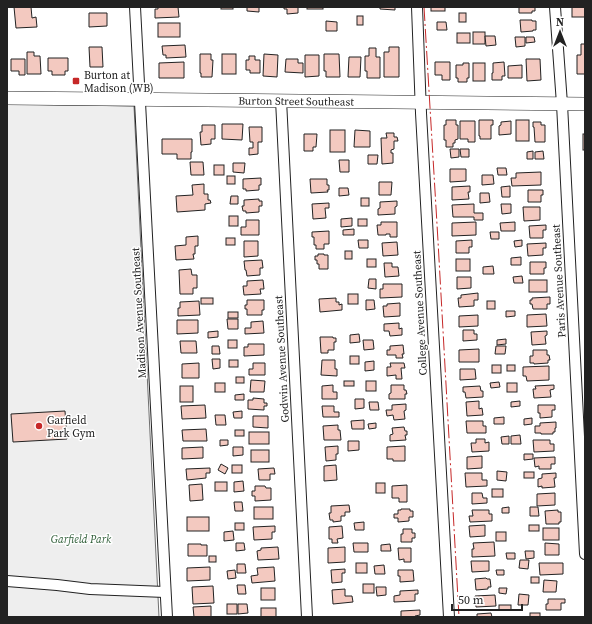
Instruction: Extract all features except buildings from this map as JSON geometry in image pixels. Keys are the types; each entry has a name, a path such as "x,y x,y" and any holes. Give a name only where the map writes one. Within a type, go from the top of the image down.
{"main road":[{"name":"Burton Street Southeast","path":"7,98 585,104"}],"street":[{"name":"Madison Avenue Southeast","path":"135,7 167,617"},
{"name":"College Avenue Southeast","path":"417,7 420,102 449,617"},
{"name":"Paris Avenue Southeast","path":"556,7 585,554"},
{"name":"Godwin Avenue Southeast","path":"281,100 307,617"},
{"path":"7,582 57,585 90,589 165,592"}],"green space":[{"name":"Garfield Park","path":"7,104 134,106 159,617 7,617"}],"power":[{"path":"424,7 459,617"}],"place":[{"name":"Burton at Madison (WB)","path":"76,81"},
{"name":"Garfield Park Gym","path":"39,426"}]}
